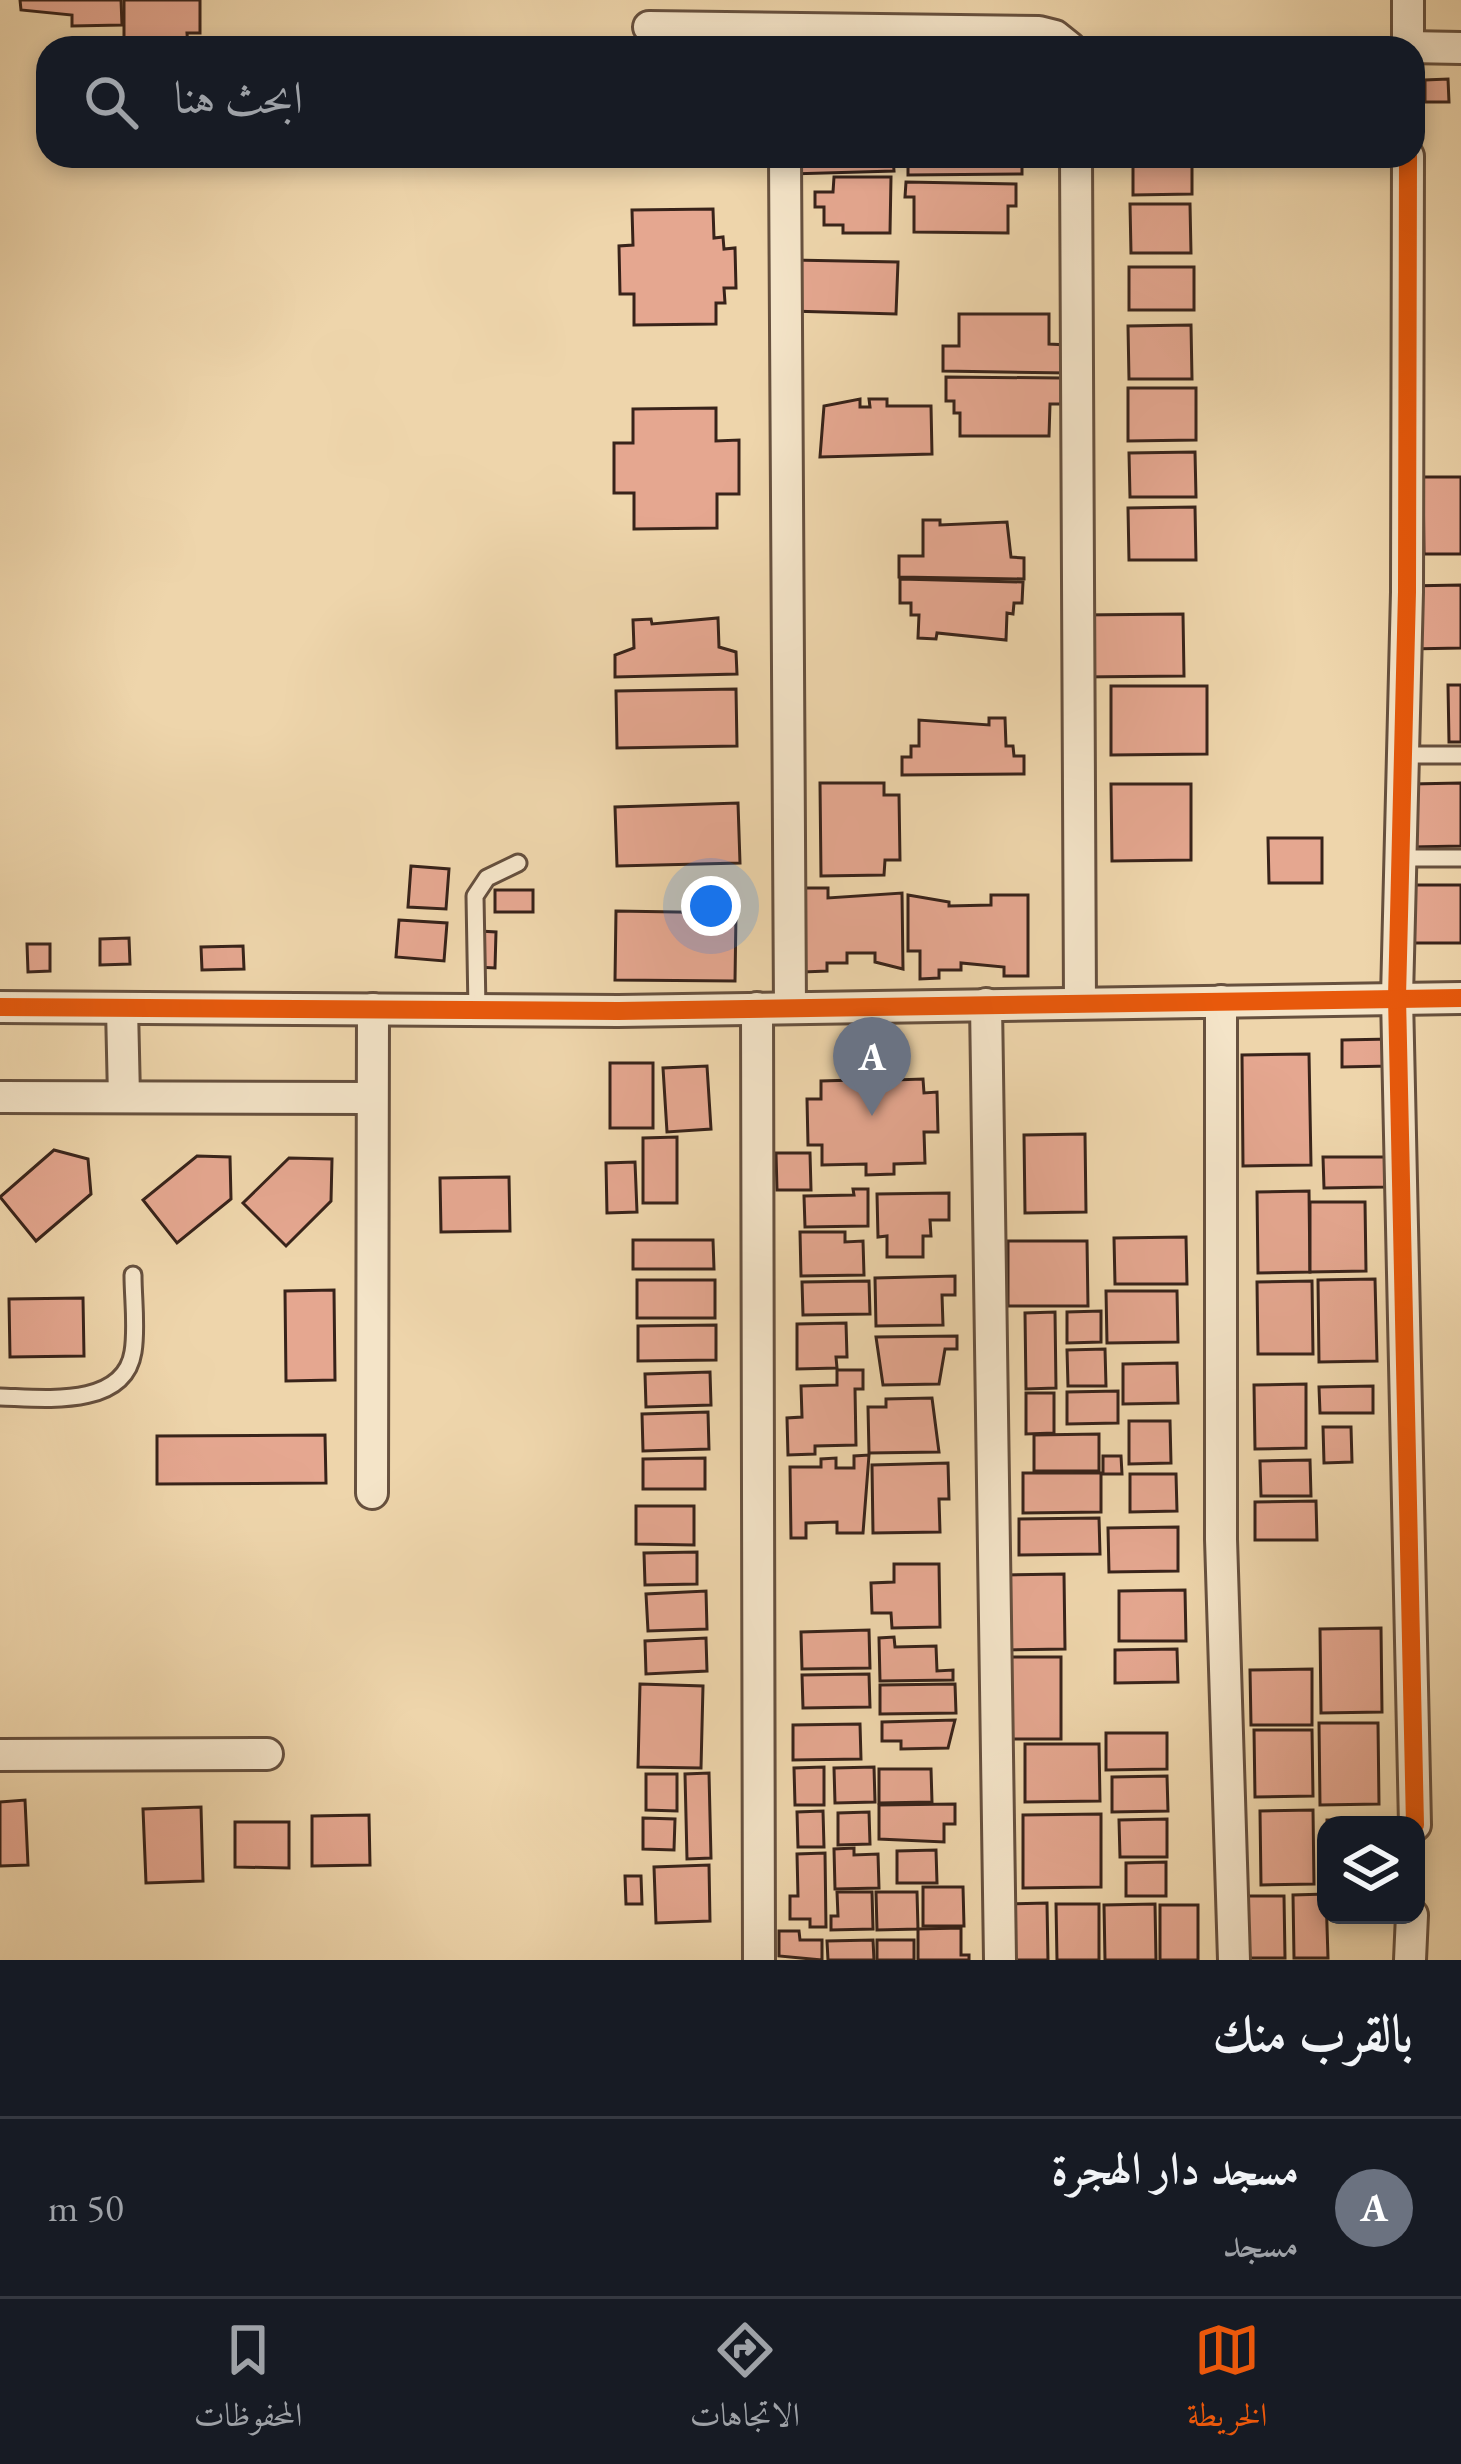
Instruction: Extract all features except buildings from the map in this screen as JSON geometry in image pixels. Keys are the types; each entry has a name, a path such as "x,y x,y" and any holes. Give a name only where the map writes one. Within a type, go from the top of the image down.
{"street":[{"path":"1408,0 1408,36"},
{"path":"650,27 745,36"},
{"path":"913,36 1039,32 1055,36"},
{"path":"1425,48 1461,48"},
{"path":"785,168 790,1008"},
{"path":"1076,168 1080,1003"},
{"path":"1408,168 1397,998 1414,1816"},
{"path":"0,1007 477,1010 1461,998"},
{"path":"1221,1000 1221,1539 1234,1960"},
{"path":"986,1004 1000,1960"},
{"path":"122,1008 124,1097"},
{"path":"757,1008 759,1960"},
{"path":"372,1493 373,1009"},
{"path":"0,1097 371,1098"},
{"path":"0,1755 267,1754"},
{"path":"1410,1960 1412,1924"}],"lane":[{"path":"1402,755 1461,755"},
{"path":"1400,858 1461,858"},
{"path":"477,1010 475,896 487,878 518,863"},
{"path":"0,1397 68,1398 100,1390 124,1376 133,1354 133,1275"}],"cycle path":[{"path":"1408,168 1407,592 1397,997 1415,1816"},
{"path":"0,1007 618,1011 1461,998"}],"place":[{"name":"مسجد دار الهجرة","path":"872,1116"}]}
